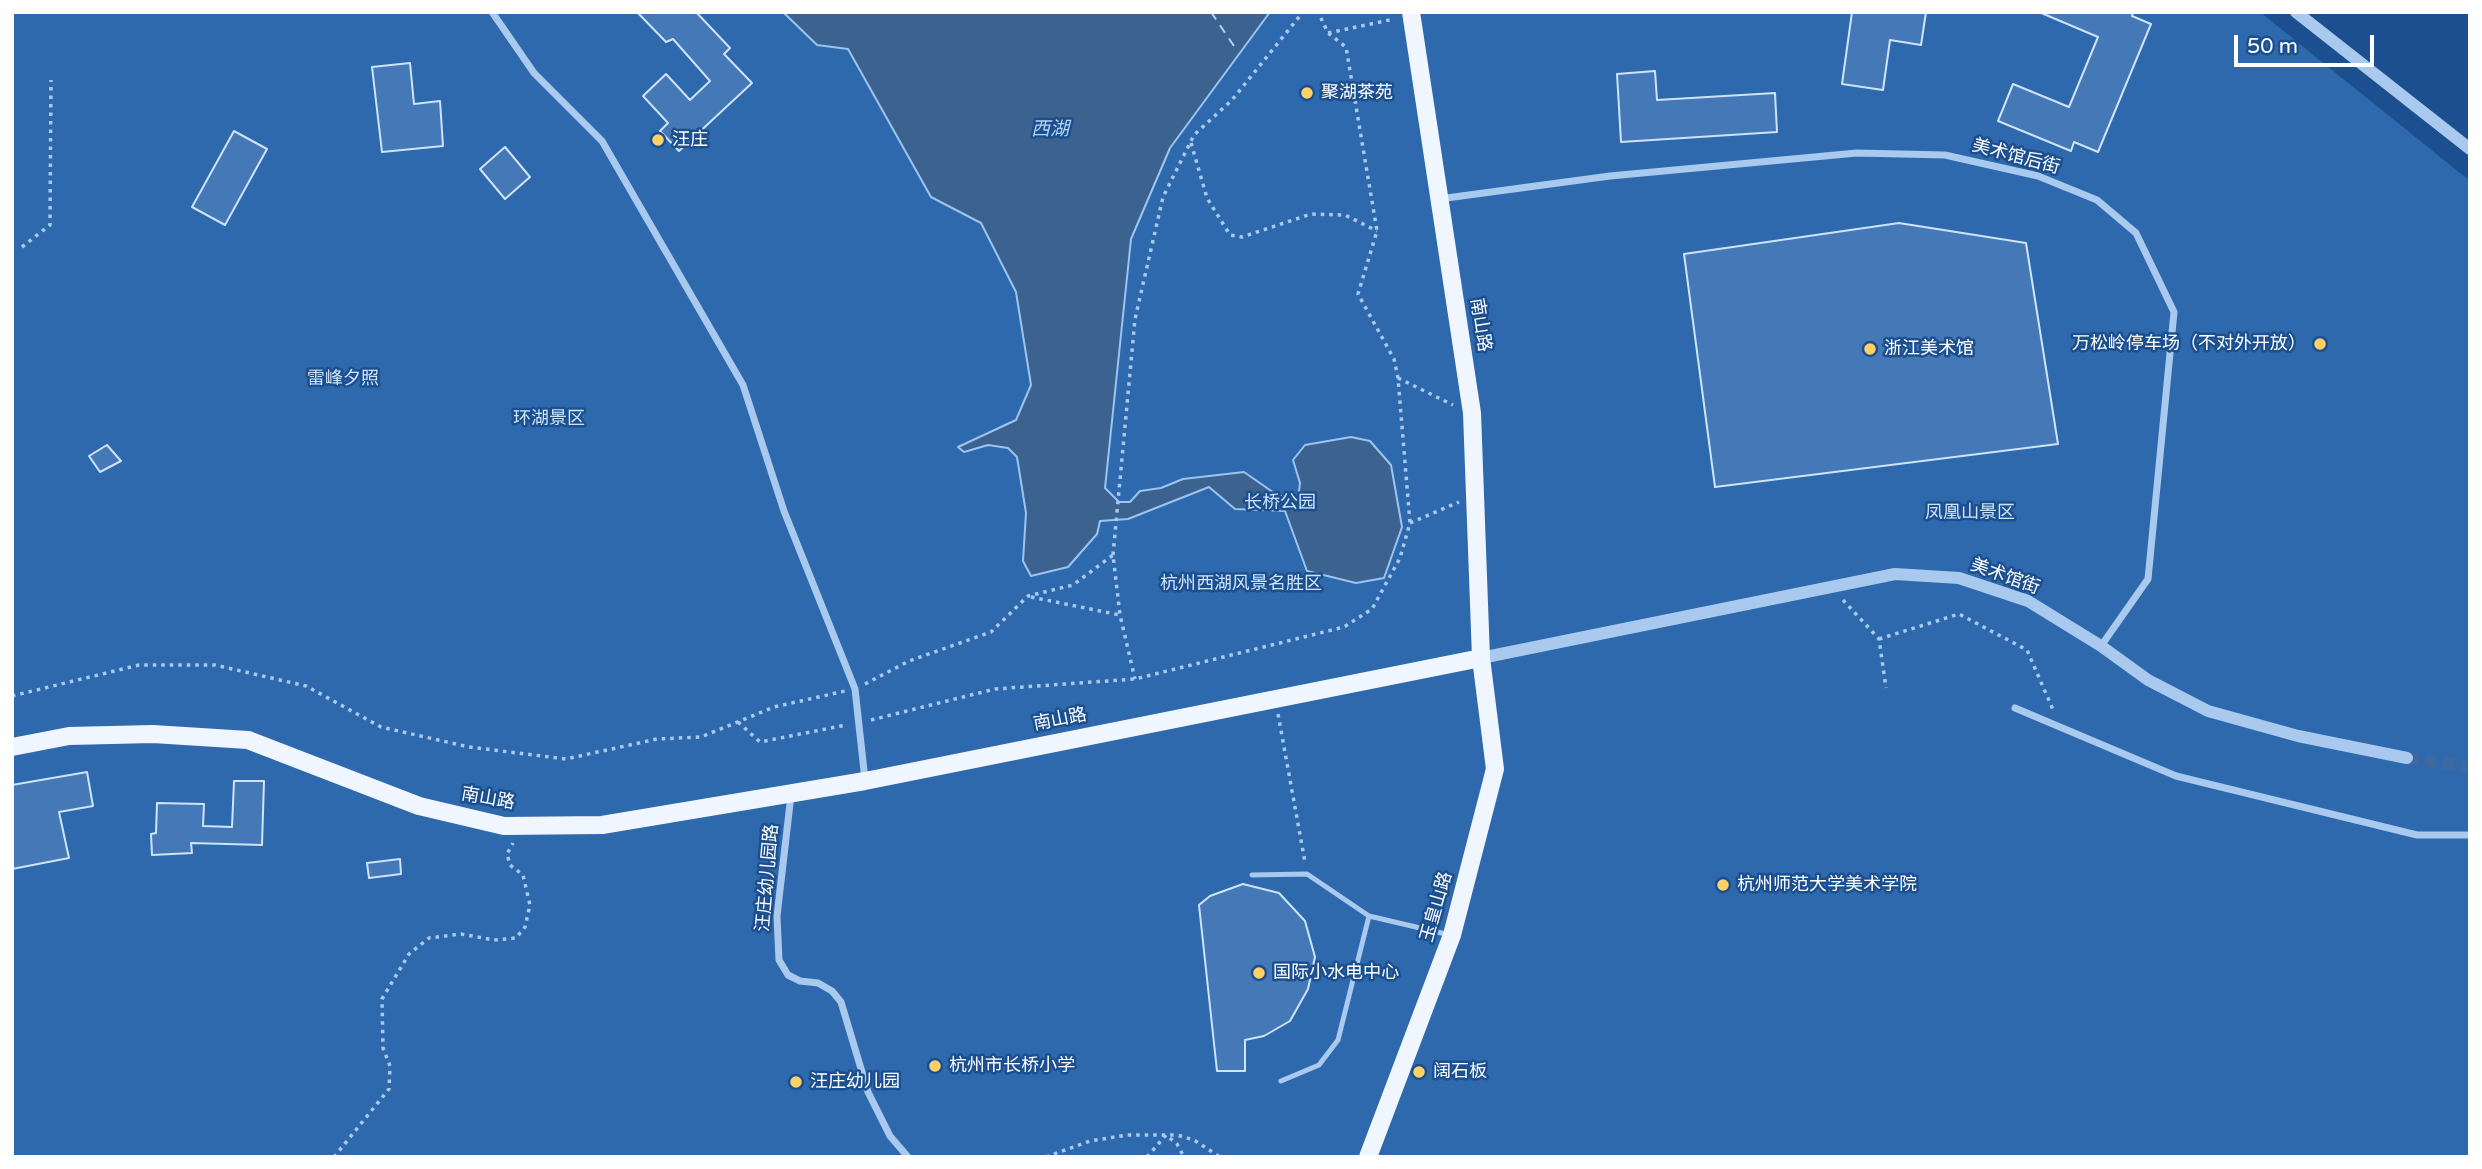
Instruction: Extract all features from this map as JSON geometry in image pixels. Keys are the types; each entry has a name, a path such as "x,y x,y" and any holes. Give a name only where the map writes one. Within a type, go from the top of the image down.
{"main road":[{"name":"南山路","path":"12,747 69,736 153,734 247,740 419,806 504,825 602,825 865,781 1481,658 1472,413 1410,14"},
{"name":"玉皇山路","path":"1368,1157 1452,935 1495,769 1481,658"}],"street":[{"path":"492,12 534,73 602,141 743,384 784,512 855,689 865,781"},
{"path":"2296,12 2470,149"},
{"name":"美术馆后街","path":"1439,199 1610,176 1857,153 1945,155 2038,176 2097,200 2136,233 2174,312 2148,579 2101,646"},
{"name":"美术馆街","path":"1481,658 1830,585 1895,575 1959,579 2028,601 2101,646 2148,680 2208,711 2298,736 2407,758"},
{"path":"2015,708 2176,776 2417,835 2470,835"},
{"name":"汪庄幼儿园路","path":"792,794 776,915 779,960 788,975 800,981 818,983 832,991 841,1002 868,1092 890,1136 908,1157"}],"lane":[{"path":"1252,875 1285,872 1307,874 1369,916 1452,935"},
{"path":"1281,1081 1319,1065 1338,1040 1369,916"}],"path":[{"path":"1135,679 1120,615 1113,555 1135,319 1163,197 1191,142 1232,100 1303,12"},
{"path":"738,722 760,742 859,722 995,689 1135,679 1344,627 1372,609 1400,558 1410,523 1398,378 1394,359 1358,294 1377,231 1346,47 1328,33 1318,12"},
{"path":"1328,33 1410,14"},
{"path":"22,247 50,225 51,80"},
{"path":"1191,142 1208,198 1230,235 1242,237 1311,214 1345,215 1377,231"},
{"path":"1398,378 1472,413"},
{"path":"1410,523 1475,495"},
{"path":"12,696 139,665 215,665 306,686 382,727 469,747 566,759 657,739 701,737 774,707 855,689 909,661 991,632 1028,596 1073,585 1113,555"},
{"path":"1830,585 1879,639 1886,688"},
{"path":"1028,596 1120,615"},
{"path":"1879,639 1959,614 2028,650 2061,727"},
{"path":"1275,699 1307,874"},
{"path":"334,1157 389,1089 390,1066 383,1048 382,999 409,954 429,938 461,934 494,940 516,939 525,927 530,905 523,876 510,865 507,854 528,825"},
{"path":"1046,1157 1090,1140 1127,1135 1166,1135 1194,1140 1220,1157"},
{"path":"1147,1157 1166,1135"},
{"path":"1166,1135 1177,1144 1184,1157"}],"green space":[{"name":"杭州西湖风景名胜区","path":"12,12 2260,12 2470,181 2470,1157 12,1157"}],"water":[{"name":"西湖","path":"783,12 1270,12 1170,148 1131,239 1105,488 1119,502 1130,502 1140,491 1161,488 1183,479 1244,472 1277,495 1298,499 1300,483 1293,460 1305,445 1351,437 1370,441 1391,465 1402,527 1384,578 1356,583 1307,571 1285,511 1235,509 1209,487 1128,519 1100,521 1097,534 1068,567 1031,576 1023,561 1026,513 1017,457 1008,448 988,445 964,452 958,447 1016,420 1031,385 1016,292 981,223 931,197 848,49 817,45"}],"building":[{"path":"637,12 696,12 730,48 724,54 752,83 679,151 660,131 668,123 643,96 666,74 690,100 710,81 673,39 666,42"},
{"path":"1852,12 1926,12 1921,45 1890,40 1883,90 1842,84"},
{"path":"2039,12 2133,12 2132,16 2151,24 2098,152 2074,142 2071,151 1998,121 2013,84 2069,107 2098,37"},
{"path":"410,63 414,104 440,101 443,146 382,152 372,67"},
{"path":"1655,71 1657,100 1775,93 1777,132 1621,142 1617,74"},
{"path":"234,131 267,149 225,225 192,207"},
{"path":"505,147 530,177 505,199 480,169"},
{"name":"浙江美术馆","path":"1899,223 2026,243 2058,444 1715,487 1684,254"},
{"path":"107,445 121,461 100,472 89,456"},
{"path":"87,772 93,806 59,812 69,858 12,869 12,785"},
{"path":"234,781 264,781 262,845 191,843 192,853 152,855 151,834 156,833 157,803 204,804 203,826 232,827"},
{"path":"400,859 401,874 369,878 367,863"},
{"name":"国际小水电中心","path":"1243,884 1279,893 1305,921 1315,957 1308,989 1290,1021 1264,1036 1245,1040 1245,1071 1217,1071 1199,905 1210,896"}],"ferry route":[{"path":"1211,12 1236,49"}],"tunnel":[{"path":"2407,758 2470,767"}],"place":[{"name":"聚湖茶苑","path":"1307,93"},
{"name":"汪庄","path":"658,140"},
{"name":"万松岭停车场（不对外开放）","path":"2320,344"},
{"name":"浙江美术馆","path":"1870,349"},
{"name":"杭州师范大学美术学院","path":"1723,885"},
{"name":"国际小水电中心","path":"1259,973"},
{"name":"杭州市长桥小学","path":"935,1066"},
{"name":"阔石板","path":"1419,1072"},
{"name":"汪庄幼儿园","path":"796,1082"}],"park label":[{"name":"雷峰夕照","path":"343,379"},
{"name":"环湖景区","path":"549,419"},
{"name":"长桥公园","path":"1280,503"},
{"name":"凤凰山景区","path":"1970,513"}]}
